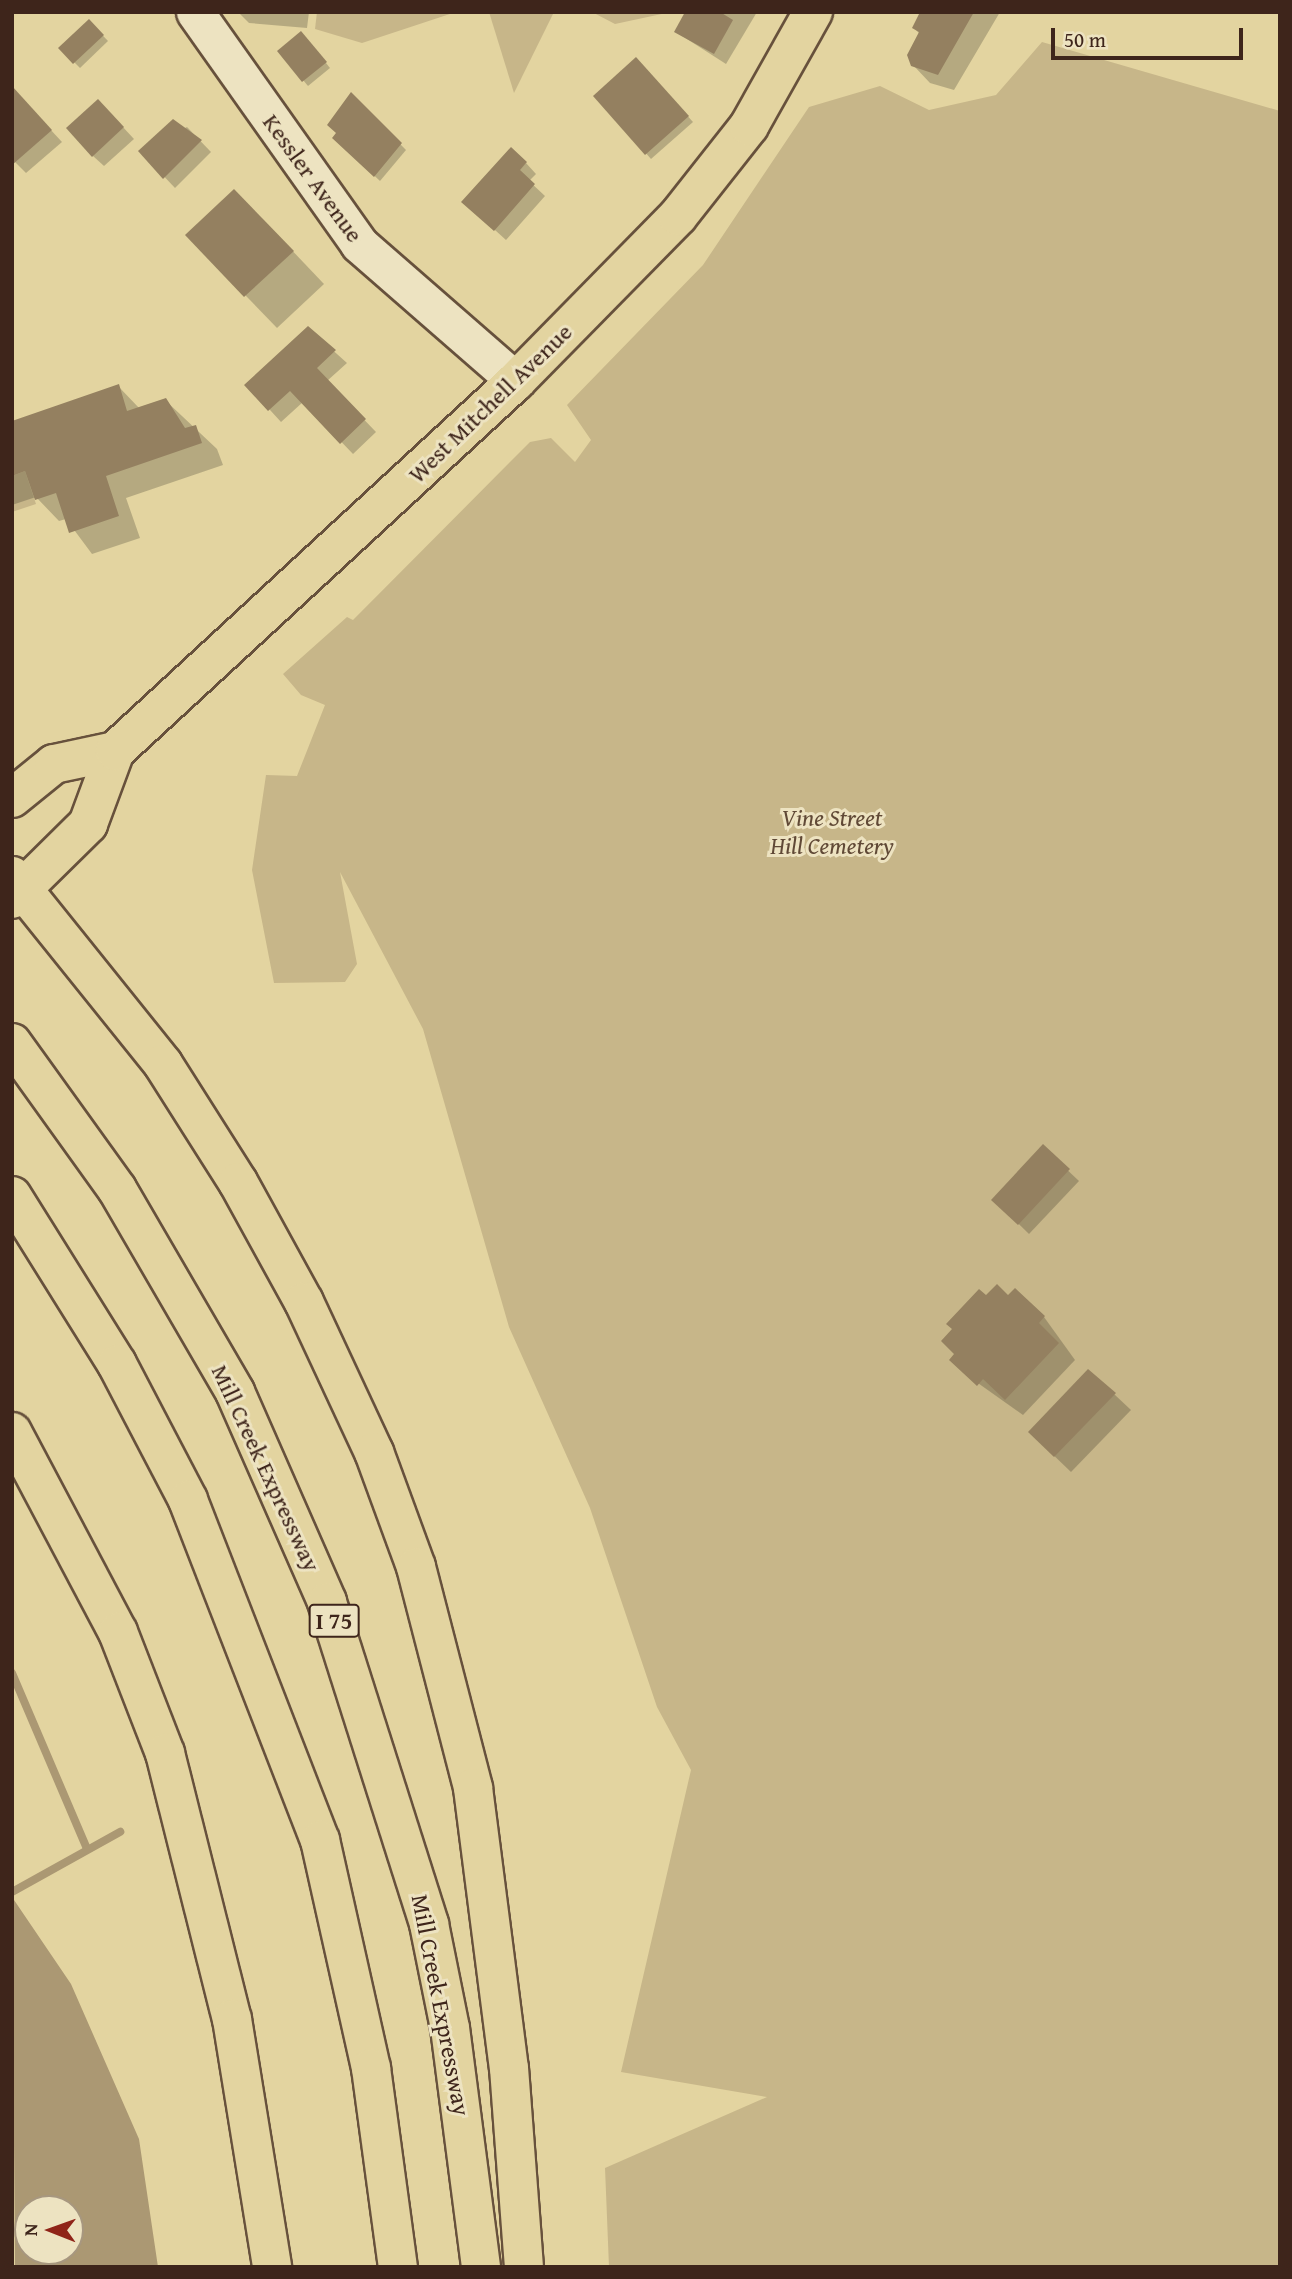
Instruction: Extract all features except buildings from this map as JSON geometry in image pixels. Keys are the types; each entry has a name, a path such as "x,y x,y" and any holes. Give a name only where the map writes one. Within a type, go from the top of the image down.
{"main road":[{"name":"West Mitchell Avenue","path":"16,888 88,824 115,751 516,381 694,197 749,126 813,12"},
{"path":"12,798 54,764 115,751"},
{"path":"16,888 163,1064 238,1182 345,1389 416,1567 456,1703 487,1874 524,2267"},
{"name":"Mill Creek Expressway","path":"12,1043 117,1189 236,1392 327,1602 429,1924 454,2054 481,2267"},
{"path":"12,1196 117,1364 188,1500 320,1840 372,2068 398,2267"},
{"path":"12,1432 118,1632 165,1753 232,2019 272,2267"}],"street":[{"name":"Kessler Avenue","path":"195,12 359,244 516,381"}],"green space":[{"path":"317,12 456,12 362,43 315,29"},
{"path":"489,12 554,12 514,93"},
{"path":"592,12 671,12 615,24"},
{"name":"Vine Street Hill Cemetery","path":"1042,42 1280,111 1280,2267 609,2267 605,2168 767,2097 621,2072 691,1770 657,1707 590,1508 509,1327 423,1029 340,872 357,964 345,982 274,983 252,870 266,775 297,776 325,705 301,695 283,674 347,617 353,620 530,442 551,438 575,462 591,440 567,405 703,265 809,107 880,86 929,110 996,95"},
{"path":"25,471 36,504 12,512 12,476"}],"shaded area":[{"path":"12,1897 71,1984 139,2139 158,2267 15,2267 84,2265 84,2195 14,2195"}],"waterway":[{"path":"12,1673 87,1849"},
{"path":"12,1892 120,1832"}]}
